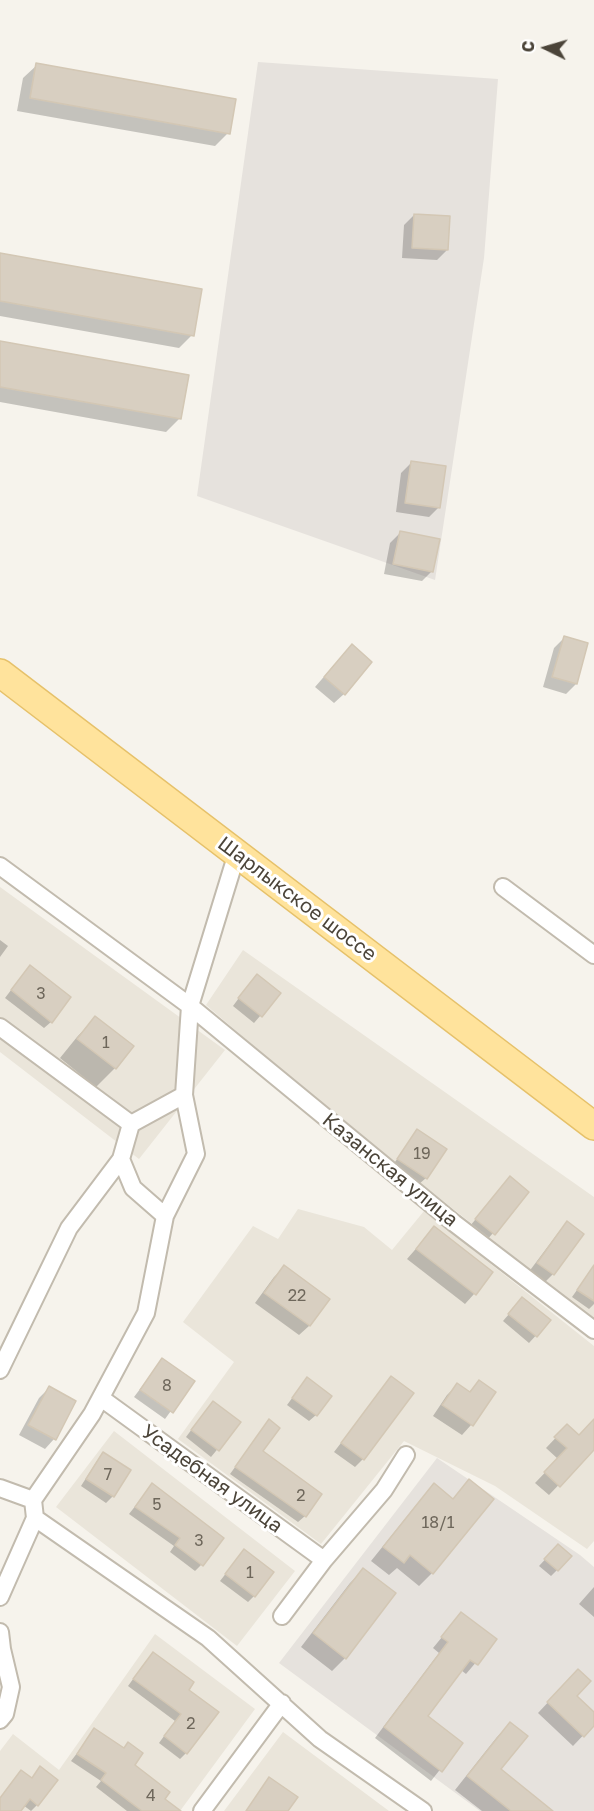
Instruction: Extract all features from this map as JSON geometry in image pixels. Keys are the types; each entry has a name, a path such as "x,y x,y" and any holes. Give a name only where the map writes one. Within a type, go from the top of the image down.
{"main road":[{"name":"Шарлыкское шоссе","path":"0,673 594,1126"}],"street":[{"path":"0,1597 35,1518 33,1500 92,1414 146,1313 165,1216 196,1154 184,1095 190,1006 237,853"},
{"name":"Казанская улица","path":"0,866 190,1006 454,1223 594,1330"},
{"path":"503,887 594,955"},
{"path":"0,1027 131,1125"},
{"path":"0,1370 69,1228 121,1159 131,1125 184,1095"},
{"path":"121,1159 133,1188 165,1216"},
{"name":"Усадебная улица","path":"101,1398 324,1560"},
{"path":"282,1616 324,1560 384,1490 406,1455"},
{"path":"0,1488 33,1500"},
{"path":"35,1518 207,1638 320,1739 423,1811"},
{"path":"0,1632 11,1687 5,1714 0,1720"},
{"path":"202,1811 282,1703"}],"shaded area":[{"path":"258,62 498,79 484,258 435,580 197,496"},
{"path":"0,887 225,1050 139,1159 0,1052"},
{"path":"243,950 594,1197 594,1320 329,1111 206,1005"},
{"path":"298,1209 364,1227 392,1250 424,1211 594,1346 594,1541 587,1549 495,1486 404,1441 321,1544 178,1439 234,1362 183,1322 253,1226 278,1239"},
{"path":"114,1431 295,1571 237,1646 56,1507"},
{"path":"437,1458 580,1555 594,1567 594,1811 480,1811 279,1663"},
{"path":"155,1634 255,1709 180,1811 0,1811 0,1751 13,1734 59,1770"},
{"path":"283,1732 389,1811 224,1811"}],"building":[{"path":"36,63 236,99 230,134 30,98"},
{"path":"414,214 450,216 448,250 412,248"},
{"path":"0,253 202,289 194,336 0,301"},
{"path":"0,341 189,375 181,419 0,387"},
{"path":"411,461 446,466 440,508 405,503"},
{"path":"400,531 440,539 433,572 393,564"},
{"path":"564,636 588,643 577,684 552,677"},
{"path":"352,644 372,662 345,695 324,677"},
{"path":"30,965 71,997 52,1023 11,990"},
{"path":"257,974 281,993 262,1017 238,998"},
{"path":"95,1016 134,1046 116,1069 77,1039"},
{"path":"417,1129 447,1149 427,1179 397,1159"},
{"path":"510,1176 529,1192 495,1235 475,1219"},
{"path":"567,1221 584,1234 554,1275 537,1263"},
{"path":"434,1226 493,1272 476,1295 416,1249"},
{"path":"284,1265 330,1299 310,1326 264,1293"},
{"path":"594,1265 594,1301 577,1290"},
{"path":"522,1297 551,1320 537,1337 508,1314"},
{"path":"162,1358 195,1381 173,1413 140,1390"},
{"path":"391,1376 414,1393 364,1460 341,1443"},
{"path":"307,1377 332,1396 317,1416 292,1398"},
{"path":"479,1380 496,1392 473,1426 442,1405 457,1383 470,1392"},
{"path":"49,1386 76,1401 56,1440 28,1425"},
{"path":"213,1401 241,1422 219,1451 191,1430"},
{"path":"269,1419 280,1428 263,1451 322,1494 306,1517 235,1467"},
{"path":"594,1419 594,1450 560,1487 544,1472 567,1448 554,1437 567,1424 579,1435"},
{"path":"103,1452 131,1470 114,1497 86,1479"},
{"path":"469,1479 494,1499 433,1574 410,1555 404,1563 383,1547 434,1483 453,1499"},
{"path":"152,1483 224,1538 203,1566 175,1545 180,1538 135,1507"},
{"path":"558,1544 572,1556 558,1571 544,1559"},
{"path":"244,1549 274,1572 255,1597 225,1574"},
{"path":"363,1568 396,1593 346,1659 313,1633"},
{"path":"461,1612 497,1639 478,1665 470,1660 428,1716 463,1743 442,1772 384,1727 448,1642 441,1637"},
{"path":"153,1652 194,1682 189,1690 219,1712 187,1754 164,1736 181,1714 133,1679"},
{"path":"578,1669 591,1681 577,1696 594,1712 594,1726 584,1737 547,1702"},
{"path":"510,1722 528,1736 501,1769 553,1811 511,1811 467,1776"},
{"path":"94,1728 124,1748 128,1742 143,1753 135,1765 170,1792 165,1799 181,1811 142,1811 101,1780 106,1773 77,1754"},
{"path":"40,1766 58,1780 38,1806 30,1799 21,1811 0,1811 0,1798 21,1770 32,1778"},
{"path":"269,1777 298,1797 288,1811 246,1811"}]}
